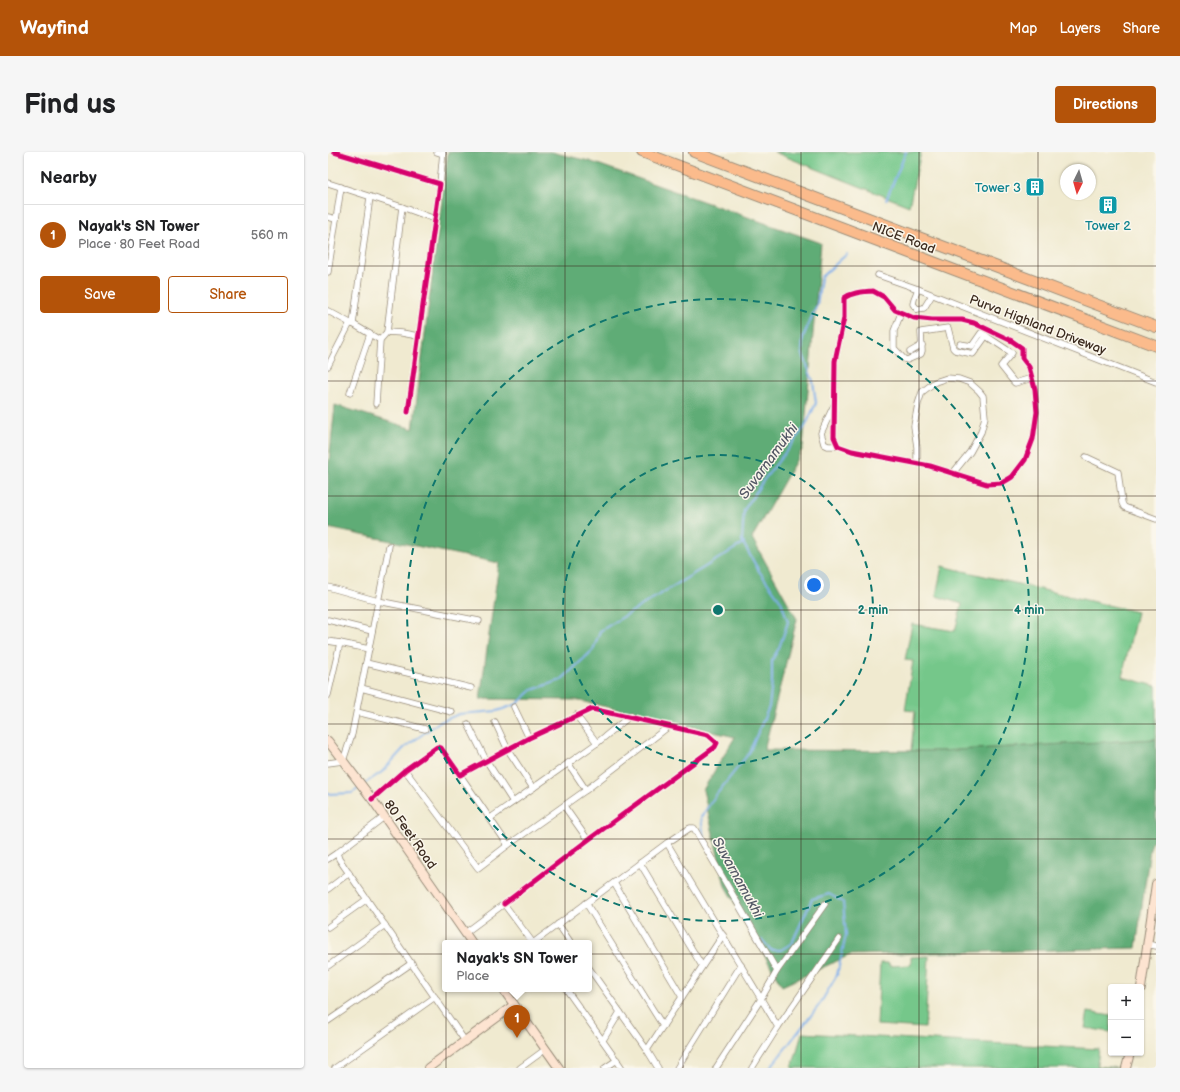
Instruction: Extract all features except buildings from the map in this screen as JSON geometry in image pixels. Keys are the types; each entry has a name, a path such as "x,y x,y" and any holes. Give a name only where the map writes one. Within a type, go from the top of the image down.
{"highway":[{"name":"NICE Road","path":"642,152 1156,346"},
{"name":"NICE Road","path":"694,152 1156,327"}],"street":[{"path":"334,152 440,184"},
{"path":"408,412 440,184 443,153 437,152"},
{"path":"328,183 435,219"},
{"path":"328,272 341,187"},
{"path":"328,366 351,323 370,197"},
{"path":"376,404 380,340 387,332 402,207"},
{"path":"328,217 336,219"},
{"name":"Purva Highland Driveway","path":"878,275 918,289 1156,382"},
{"path":"917,309 913,304 918,289"},
{"name":"Purva Highland Driveway","path":"873,291 884,296 895,310 901,313 914,318 932,320 962,320 985,328 1012,341 1022,348 1022,358 1029,367 1035,389 1037,412 1033,439 1025,460 1012,478 1002,483 987,484 917,463 852,451 838,446 834,437 835,361 844,318 844,298 857,292 873,291"},
{"path":"917,309 924,308 932,295"},
{"path":"914,318 917,309"},
{"path":"328,310 380,340"},
{"path":"901,313 894,331 894,348 904,359 907,360 920,354 922,351 921,332 948,328 953,348 955,350 973,354 986,336"},
{"path":"387,332 418,336"},
{"path":"960,344 972,346 981,333 1012,354 1001,366 1015,383 1032,378"},
{"path":"350,393 370,334"},
{"path":"910,352 922,345"},
{"path":"917,463 917,447 914,426 922,392 935,382 947,378 959,379 970,383 979,391 982,396 985,417 981,432 970,452 953,473"},
{"path":"835,403 821,433 824,444 828,446 838,446"},
{"path":"1086,458 1118,472 1122,503 1124,507 1156,519"},
{"path":"328,763 343,761 352,734 388,546"},
{"path":"328,587 378,601 479,621"},
{"path":"328,620 372,631"},
{"path":"328,641 369,649"},
{"path":"328,695 340,644"},
{"path":"366,663 471,688"},
{"path":"361,688 452,712"},
{"path":"514,707 529,738"},
{"path":"460,775 529,738 576,715 592,709 630,716 668,727 708,735 717,743 715,747 465,933"},
{"path":"356,712 425,729"},
{"path":"576,715 597,743"},
{"path":"490,819 597,743 630,716"},
{"path":"495,722 508,750 533,788"},
{"path":"468,724 486,760 513,802"},
{"path":"405,770 478,868 586,790 668,727"},
{"name":"80 Feet Road","path":"328,742 372,799 470,940"},
{"path":"372,799 405,770 437,747 440,748 508,845"},
{"path":"568,763 586,790"},
{"path":"564,806 588,840"},
{"path":"328,859 384,817"},
{"path":"537,940 667,843 690,828 694,828 777,971"},
{"path":"667,843 778,1027"},
{"path":"337,853 339,859 349,874 465,1041"},
{"path":"640,863 702,966"},
{"path":"328,889 349,874"},
{"path":"614,883 682,997"},
{"path":"1142,984 1148,944 1154,920 1156,884"},
{"path":"328,928 367,899"},
{"path":"586,903 663,1026"},
{"path":"504,904 531,940"},
{"path":"716,1068 761,999 777,971 825,904"},
{"path":"558,924 569,940"},
{"path":"328,966 385,925"},
{"path":"647,1050 723,936"},
{"path":"752,1068 778,1027 839,939"},
{"path":"1148,944 1156,946"},
{"path":"328,1021 412,963"},
{"path":"677,1068 741,965"},
{"path":"592,972 658,1068"},
{"path":"506,992 559,1068"},
{"path":"568,992 622,1068"},
{"path":"335,1068 435,997"},
{"path":"428,1068 514,1005"},
{"path":"602,1040 620,1012"},
{"path":"520,1068 546,1050"},
{"path":"1126,1068 1129,1056"},
{"path":"605,1068 617,1060"}],"green space":[{"path":"448,152 551,152 589,161 821,243 803,448 752,538 797,619 764,750 940,751 1156,739 1156,830 1150,849 1136,948 850,955 782,986 725,886 703,790 735,737 577,700 480,699 499,563 328,528 328,471 335,405 413,429"},
{"path":"774,152 921,152 909,206"},
{"path":"942,566 1137,612 1122,677 1156,686 1156,739 940,751 911,751 915,711 905,710 913,661 905,660 912,624 955,631 962,604 936,596"},
{"path":"929,956 925,1028 877,1025 880,963 889,963 889,966 911,965 911,957"},
{"path":"1088,1012 1108,1015 1108,1032 1085,1028"},
{"path":"802,1033 1099,1049 1097,1066 1120,1068 792,1068"}],"waterway":[{"name":"Suvarnamukhi","path":"886,200 906,152"},
{"name":"Suvarnamukhi","path":"712,853 704,839 701,817 749,753 769,707 772,682 772,660 779,648 788,622 781,601 759,571 742,541 744,510 763,481 805,427 816,403 813,381 802,352 803,337 817,305 821,277 847,254"},
{"path":"364,784 382,772 404,748 438,723 459,714 497,711 517,704 532,690 561,680 593,650 600,631 744,543"},
{"path":"328,794 352,793 361,787"},
{"name":"Suvarnamukhi","path":"762,940 771,950 781,950 792,943 812,899 829,894 843,902 846,935 837,975 820,1004 770,1068"}],"cycle path":[{"path":"334,152 440,184 408,412"},
{"path":"873,291 884,297 895,310 914,318 932,320 962,320 974,323 1012,341 1022,348 1022,358 1029,367 1035,389 1037,412 1033,439 1025,460 1012,477 1002,483 987,484 930,466 852,451 838,446 834,437 835,361 844,318 844,298 854,293 873,291"},
{"path":"372,799 405,770 437,747 441,748 460,775 529,738 592,709 708,735 717,743 715,747 588,840 504,904"}],"place":[{"name":"Tower 3","path":"1035,187"},
{"name":"Tower 2","path":"1108,205"},
{"name":"Nayak's SN Tower","path":"517,1038"}]}
